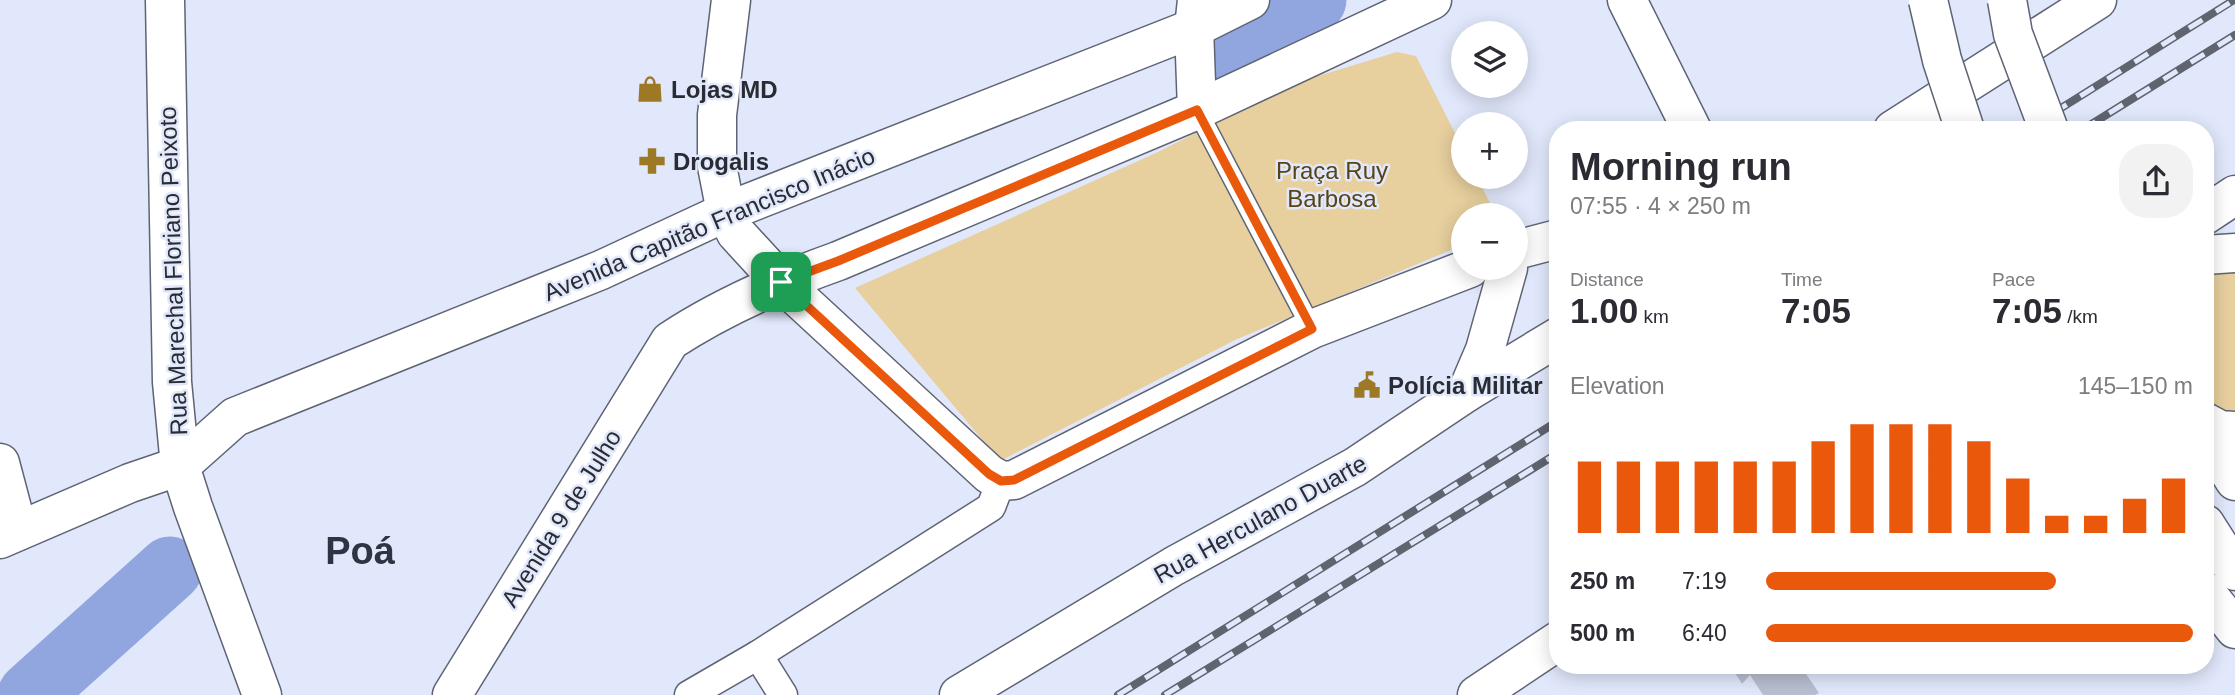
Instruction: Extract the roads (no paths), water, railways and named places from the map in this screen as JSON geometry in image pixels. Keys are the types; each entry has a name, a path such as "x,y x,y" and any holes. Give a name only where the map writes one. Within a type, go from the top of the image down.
{"street":[{"name":"Rua Marechal Floriano Peixoto","path":"165,0 172,382 180,466 261,695"},
{"path":"731,0 717,115 717,166 726,212 736,233 781,282 989,474 996,494"},
{"name":"Avenida Capitão Francisco Inácio","path":"180,466 235,417 601,270 726,212 1195,14 1250,0"},
{"path":"781,282 838,261 1197,110 1432,0"},
{"path":"1627,0 1688,121"},
{"path":"1927,0 1942,60 1962,121"},
{"path":"2007,0 2013,34 2046,121"},
{"path":"1907,121 2097,0"},
{"path":"1195,14 1197,110"},
{"path":"2214,209 2235,195"},
{"path":"1528,247 1549,241"},
{"path":"2214,255 2235,253"},
{"path":"689,695 758,655 1014,480 1312,329 1451,275"},
{"path":"1467,392 1485,350 1505,280"},
{"name":"Avenida 9 de Julho","path":"452,695 670,341 706,317 781,282"},
{"name":"Rua Herculano Duarte","path":"959,695 1174,566 1355,467 1467,392 1549,342"},
{"path":"2214,427 2235,431"},
{"path":"2214,448 2235,481"},
{"path":"0,463 9,535 180,466"},
{"path":"2214,538 2235,570"},
{"path":"2214,602 2235,629"},
{"path":"1477,695 1549,647"},
{"path":"758,655 783,695"}],"lane":[{"path":"1197,110 1312,329"}],"waterway":[{"path":"1212,51 1314,0"},
{"path":"30,695 170,569"}],"railway":[{"path":"2040,121 2234,0"},
{"path":"2096,121 2235,35"},
{"path":"1118,695 1549,427"},
{"path":"1165,695 1549,459"}],"place":[{"name":"Lojas MD","path":"650,89"},
{"name":"Drogalis","path":"652,161"},
{"name":"Polícia Militar","path":"1367,385"}],"district":[{"name":"Poá","path":"360,551"}],"park label":[{"name":"Praça Ruy Barbosa","path":"1332,184"}]}
